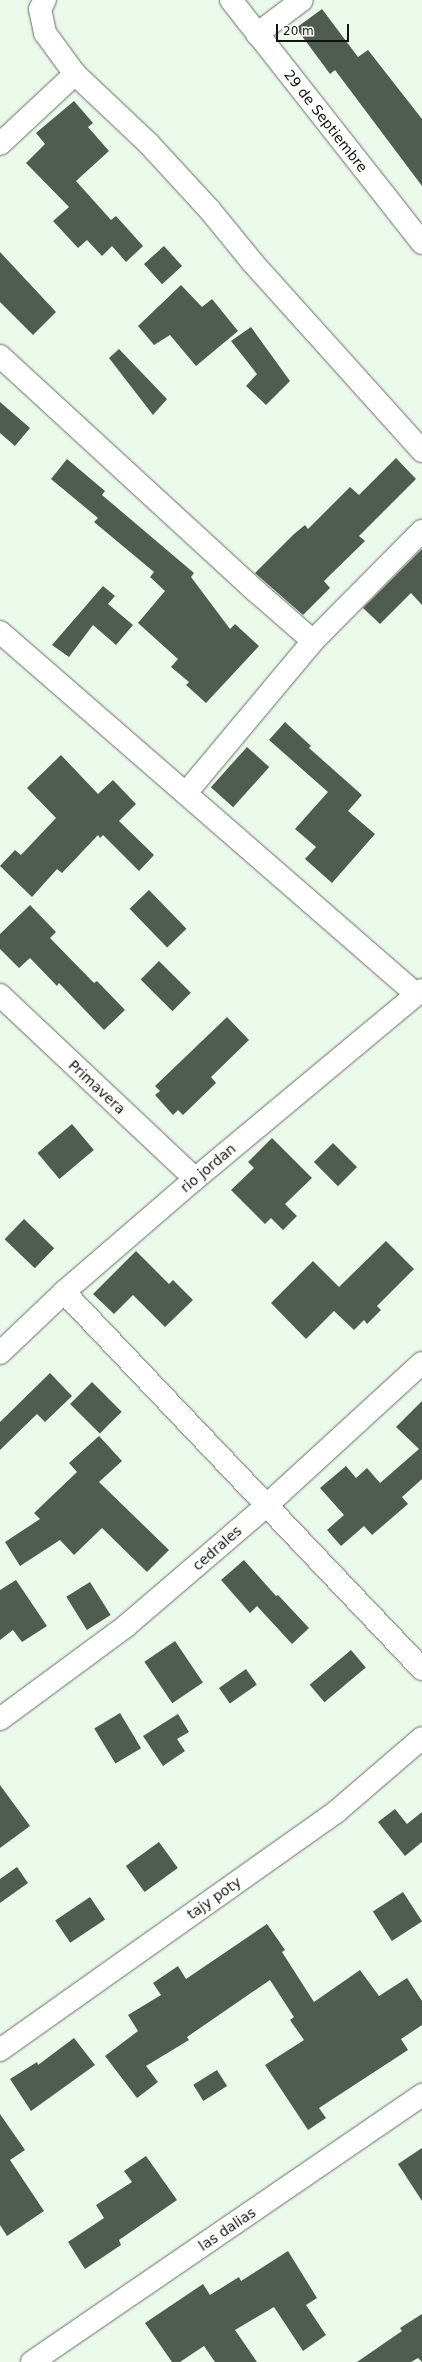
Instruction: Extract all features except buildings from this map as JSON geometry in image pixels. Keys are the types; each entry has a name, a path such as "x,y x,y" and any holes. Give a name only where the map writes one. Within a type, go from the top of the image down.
{"street":[{"path":"45,0 40,9 45,33 75,74 148,144 209,209 253,263 422,451"},
{"name":"29 de Septiembre","path":"230,0 422,243"},
{"path":"257,34 302,0"},
{"path":"0,144 75,74"},
{"path":"0,356 257,592 314,641"},
{"path":"186,793 314,641 422,531"},
{"path":"0,632 419,992"},
{"name":"rio jordan","path":"0,1353 64,1292 195,1179 419,992"},
{"name":"Primavera","path":"0,995 195,1179"},
{"path":"64,1292 422,1669"},
{"name":"cedrales","path":"0,1719 126,1626 267,1505 422,1363"},
{"name":"tajy poty","path":"0,2050 336,1812 422,1738"},
{"name":"las dalias","path":"32,2362 422,2095"}]}
